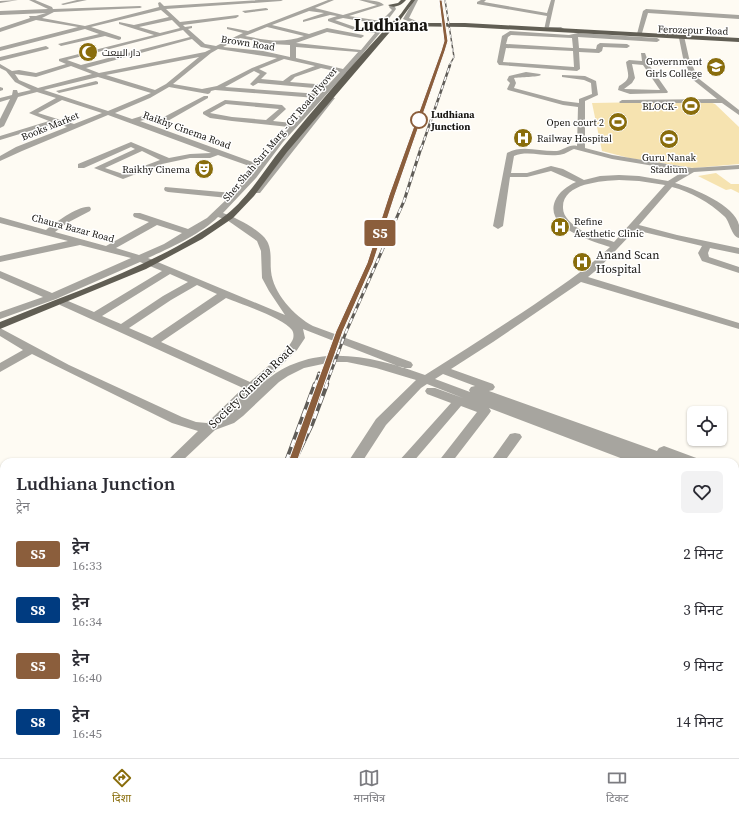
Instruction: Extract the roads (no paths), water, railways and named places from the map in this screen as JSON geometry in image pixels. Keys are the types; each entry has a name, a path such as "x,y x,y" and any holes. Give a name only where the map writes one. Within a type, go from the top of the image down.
{"main road":[{"path":"395,5 404,0"},
{"name":"Sher Shah Suri Marg - GT Road Flyover","path":"0,329 143,267 199,237 230,216 251,194 284,150 391,27 409,0"},
{"path":"366,58 391,27 405,15 413,0"},
{"path":"391,27 421,26 494,28 643,35"},
{"path":"391,27 421,26"},
{"name":"Sher Shah Suri Marg - GT Road Flyover","path":"0,322 37,308 147,260 196,234 222,217 254,184 284,142 391,27"},
{"name":"Ferozepur Road","path":"643,35 657,38"},
{"name":"Ferozepur Road","path":"643,35 681,39 738,41"}],"street":[{"path":"0,2 16,0"},
{"path":"31,0 50,9"},
{"path":"68,0 76,2"},
{"path":"159,0 159,7"},
{"path":"0,13 50,9 82,10 159,7 281,0"},
{"path":"416,0 405,15 407,21 421,26"},
{"path":"484,0 480,3 550,15"},
{"path":"544,32 553,0"},
{"path":"39,3 47,1"},
{"path":"245,11 275,7 266,1"},
{"path":"367,1 382,5 395,5"},
{"path":"361,2 367,1 395,5"},
{"path":"56,2 71,8"},
{"path":"0,30 37,17 50,9 61,5 76,2 94,3"},
{"path":"64,10 87,2"},
{"path":"148,3 159,7 194,37 209,53"},
{"path":"264,22 276,21 321,4 332,3"},
{"path":"200,5 207,11 223,9"},
{"path":"323,22 382,5"},
{"path":"357,54 391,27 394,9 390,7 395,5"},
{"path":"391,27 392,19 398,9 395,5"},
{"path":"0,49 159,7"},
{"path":"308,9 331,12 391,27"},
{"path":"56,21 82,10"},
{"path":"305,21 338,10"},
{"path":"577,70 503,64 500,62 504,38 510,33 544,32 643,35 646,12 649,10 739,17"},
{"path":"287,12 296,14"},
{"path":"354,18 377,12"},
{"path":"1,20 37,17 84,27 105,34 138,52"},
{"path":"61,44 172,18"},
{"path":"209,53 238,36 258,27 269,18"},
{"path":"74,30 108,41 119,41 160,35 182,26 239,19"},
{"path":"1,20 17,24"},
{"path":"28,20 97,43"},
{"path":"330,20 355,28 375,31 391,27"},
{"path":"276,21 288,24"},
{"name":"Brown Road","path":"264,22 301,36"},
{"path":"182,26 210,24"},
{"path":"151,37 134,35 118,25 134,27 180,41"},
{"path":"248,25 258,27"},
{"path":"229,28 247,32"},
{"path":"342,33 355,28"},
{"path":"271,42 301,36 309,36 326,30 369,38"},
{"path":"0,316 52,296 140,258 190,233 218,214 260,167 293,125 296,117 320,96 343,72 375,31"},
{"path":"544,32 552,38"},
{"path":"134,35 87,53 60,60 156,92"},
{"path":"0,329 154,264 201,238 230,218 253,195 294,143 312,124 366,58 357,54 238,36"},
{"path":"245,90 260,76 292,60 293,44 301,36"},
{"path":"301,36 363,45"},
{"path":"14,78 81,67 194,37"},
{"path":"42,38 87,53"},
{"path":"504,38 552,38 574,40 629,38 681,39"},
{"path":"504,38 533,41 552,38"},
{"path":"629,38 628,54 632,78 630,82 621,87 621,90 630,92 665,92 646,63 643,54"},
{"path":"681,39 682,64 692,80 739,113"},
{"path":"681,39 686,58 693,75 704,87 721,101 739,121"},
{"path":"574,40 577,77"},
{"path":"532,48 533,41"},
{"path":"503,46 598,51 601,44 628,54 646,63 682,64"},
{"name":"Brown Road","path":"195,45 238,50 353,73"},
{"path":"0,59 46,48"},
{"path":"160,52 174,49"},
{"path":"0,100 99,74 209,53 238,50"},
{"name":"Books Market","path":"0,159 19,149 156,92 168,85 209,53"},
{"path":"16,56 26,60"},
{"path":"112,58 129,64"},
{"path":"218,88 232,82 254,69 282,58"},
{"path":"1,67 14,64"},
{"path":"2,120 15,96 14,78 19,72 36,75 72,64"},
{"path":"288,81 318,66"},
{"name":"Raikhy Cinema Road","path":"1,67 14,78 47,94 132,121 260,167"},
{"path":"254,69 260,76 288,81 331,85"},
{"path":"547,75 532,74 515,76 510,79 513,83 582,103"},
{"path":"513,83 510,88 512,90 553,103 582,103 595,96 594,82 589,79 554,76"},
{"path":"47,94 78,88 111,78"},
{"path":"168,85 230,95"},
{"path":"201,91 208,88 218,88 320,96"},
{"path":"132,121 145,117 163,120 206,97"},
{"path":"62,98 32,113 74,127"},
{"path":"622,102 721,101"},
{"path":"268,122 280,114 282,107 225,102 216,106 205,114 280,114"},
{"path":"581,149 582,103"},
{"path":"241,114 252,104"},
{"path":"216,106 268,122 293,125"},
{"path":"0,138 56,121"},
{"path":"81,166 130,144 170,161"},
{"path":"498,226 510,155 513,153 530,151 558,153 573,147 630,160 692,170 739,167"},
{"path":"141,149 98,168 122,177 160,162 190,156 210,156 218,153"},
{"path":"506,175 527,175 551,168 582,182"},
{"path":"358,458 381,422 417,385 489,340 597,265 616,246 632,226 670,185 678,178 692,170"},
{"path":"616,246 580,233 569,226 561,216 558,205 561,195 570,187 582,182 598,179 617,178 644,180 670,185 701,196 723,210 732,220 739,235"},
{"path":"168,189 235,196"},
{"path":"49,232 64,221 87,209"},
{"path":"218,214 230,218 261,239 264,243 266,255 266,274 286,310 298,322 309,328 662,458"},
{"path":"137,215 190,233"},
{"name":"Chaura Bazar Road","path":"0,220 108,248 140,258"},
{"path":"108,248 156,222"},
{"path":"632,226 739,252"},
{"path":"0,260 82,241"},
{"path":"707,245 703,253 705,259 739,270"},
{"name":"Society Cinema Road","path":"140,258 281,317 291,322 297,328 299,333 298,342 293,348 177,458"},
{"path":"95,316 170,270"},
{"path":"0,274 52,296"},
{"path":"580,278 739,326"},
{"path":"122,329 167,298 197,281"},
{"path":"152,343 226,293"},
{"path":"64,303 251,387"},
{"path":"0,329 31,350 80,374 177,420 206,427 216,425 235,416 269,384 283,373 298,366 332,358 364,360 411,374 634,458"},
{"path":"0,368 31,350"},
{"path":"441,371 683,458"},
{"path":"417,385 610,458"},
{"path":"409,458 459,401"},
{"path":"450,458 486,411"},
{"path":"500,458 515,437"}],"railway":[{"path":"445,0 454,57 449,66"},
{"path":"438,66 446,41 445,32"},
{"path":"408,149 438,65"},
{"path":"421,149 450,65"},
{"path":"333,351 340,331 370,263 409,148"},
{"path":"326,385 346,332 404,201 421,148"},
{"path":"315,385 319,373"},
{"path":"287,458 315,384"},
{"path":"296,458 312,424 327,384"}],"train":[{"name":"S5","path":"294,458 340,331 370,263 392,195 445,46 446,41 441,0"}],"place":[{"name":"دار البیعت","path":"88,52"},
{"name":"Government Girls College","path":"716,67"},
{"name":"BLOCK-","path":"691,106"},
{"name":"Ludhiana Junction","path":"419,120"},
{"name":"Open court 2","path":"618,122"},
{"name":"Railway Hospital","path":"523,138"},
{"name":"Guru Nanak Stadium","path":"669,139"},
{"name":"Raikhy Cinema","path":"204,169"},
{"name":"Refine Aesthetic Clinic","path":"560,227"},
{"name":"Anand Scan Hospital","path":"582,262"}],"district":[{"name":"Ludhiana","path":"391,25"}]}
